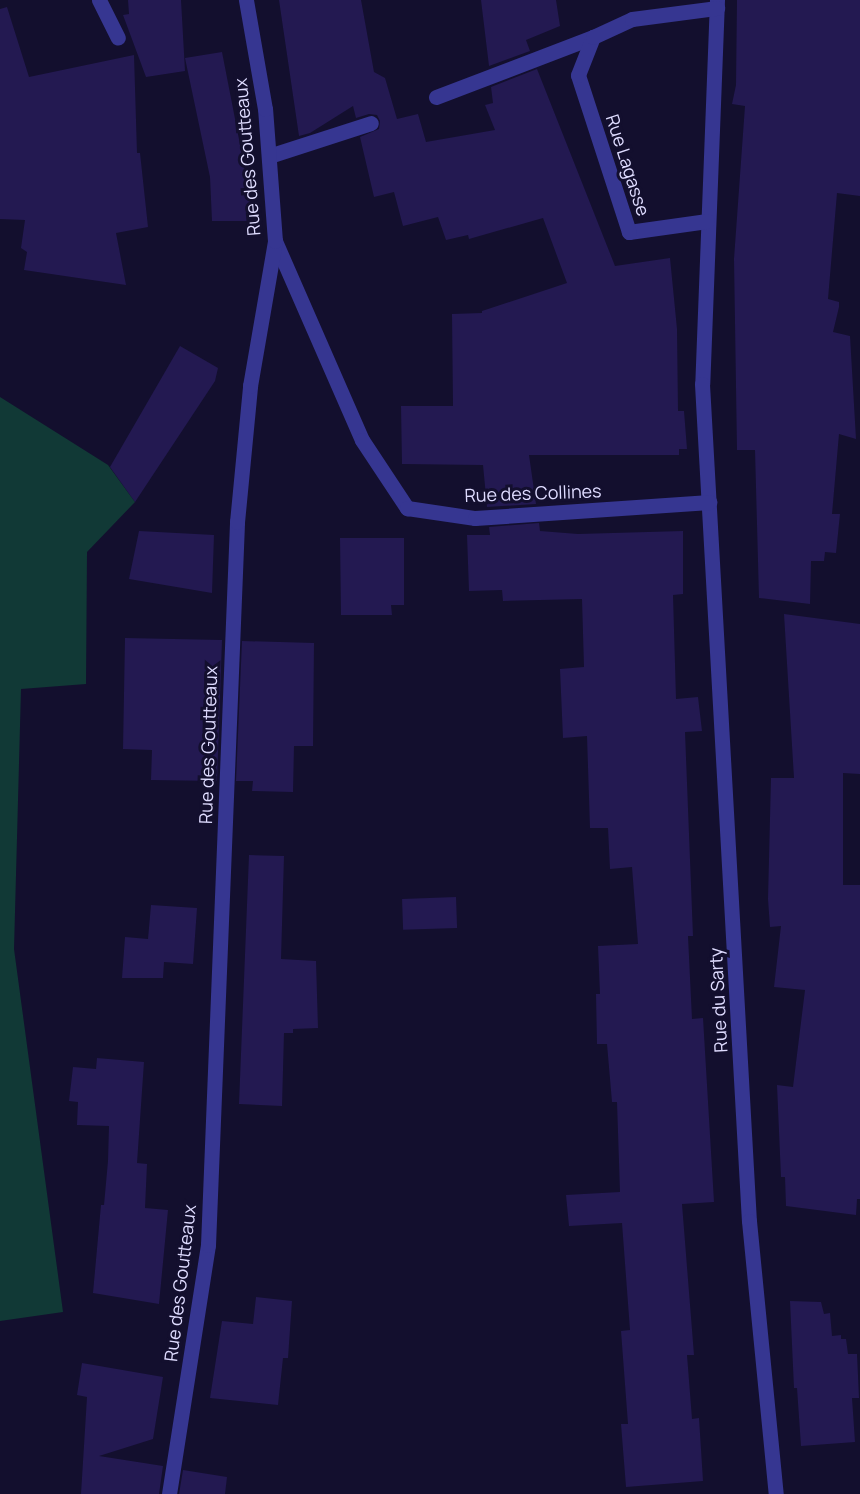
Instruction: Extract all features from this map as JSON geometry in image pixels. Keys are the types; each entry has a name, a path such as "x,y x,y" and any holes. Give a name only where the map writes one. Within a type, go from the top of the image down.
{"street":[{"path":"99,0 118,38"},
{"name":"Rue des Goutteaux","path":"169,1494 208,1245 237,522 250,386 275,241 265,109 246,0"},
{"path":"436,97 593,37 632,19 717,4 702,384 709,502"},
{"name":"Rue Lagasse","path":"593,37 578,75 629,232 707,221"},
{"path":"269,156 371,123"},
{"name":"Rue des Collines","path":"275,241 362,440 407,508 475,518 709,502"},
{"name":"Rue du Sarty","path":"709,502 749,1221 777,1494"}],"green space":[{"path":"0,397 108,465 135,502 87,552 86,684 21,689 14,949 63,1312 0,1321"}],"building":[{"path":"128,0 181,0 185,71 146,77 123,15 129,14"},
{"path":"279,0 361,0 374,72 385,78 397,119 418,114 426,142 495,130 485,105 493,103 491,87 537,69 615,266 670,258 677,329 678,411 684,411 687,449 679,449 679,455 529,455 536,504 487,507 483,465 402,464 401,406 453,406 452,314 482,313 482,311 567,283 543,218 469,239 468,235 446,240 438,217 403,226 394,192 374,197 360,137 379,129 380,121 377,115 369,114 356,118 353,106 310,133 299,136"},
{"path":"481,0 556,0 560,26 526,40 530,51 489,66"},
{"path":"737,0 860,0 860,196 837,193 828,299 839,302 833,332 850,336 856,439 839,434 832,514 840,514 836,553 825,552 824,561 811,561 810,604 759,598 755,450 737,450 734,259 745,106 732,104 736,85"},
{"path":"7,7 29,77 134,55 137,153 140,153 148,227 116,233 126,285 24,270 27,252 21,248 25,220 0,219 0,9"},
{"path":"222,52 251,201 250,221 212,221 210,177 185,58"},
{"path":"180,346 218,368 215,381 135,502 110,467"},
{"path":"539,523 540,531 578,534 683,531 683,594 673,595 676,699 698,697 702,731 685,732 693,936 688,936 692,1019 703,1018 714,1202 682,1204 694,1355 687,1355 692,1419 699,1418 703,1481 626,1487 621,1424 628,1424 621,1331 630,1330 622,1223 569,1226 566,1195 620,1192 617,1102 612,1102 607,1044 597,1044 596,994 600,994 598,946 638,944 632,867 610,869 608,828 590,828 587,736 563,738 560,669 584,667 582,599 503,601 502,590 469,591 467,535 490,535 489,527"},
{"path":"139,531 214,535 212,593 129,579"},
{"path":"340,538 404,538 404,605 391,605 392,615 341,615"},
{"path":"784,614 860,624 860,774 843,773 843,885 860,885 860,1199 857,1199 856,1215 786,1206 785,1177 781,1177 777,1085 793,1087 805,990 774,987 781,926 770,927 768,899 771,778 794,778"},
{"path":"125,638 222,640 217,781 151,780 152,750 123,749"},
{"path":"242,641 314,643 313,746 294,746 293,792 252,791 253,781 236,781"},
{"path":"249,855 284,856 281,959 316,961 318,1028 293,1029 293,1033 284,1033 282,1106 239,1104"},
{"path":"456,897 457,928 403,930 402,899"},
{"path":"151,905 197,908 193,964 164,962 163,978 122,978 125,937 148,939"},
{"path":"97,1058 144,1062 137,1163 147,1164 145,1208 168,1210 159,1304 93,1293 101,1205 104,1205 109,1126 77,1125 78,1102 69,1101 73,1067 96,1069"},
{"path":"256,1297 292,1301 288,1358 283,1358 278,1405 210,1398 222,1321 253,1324"},
{"path":"790,1301 821,1302 824,1314 830,1313 832,1336 841,1335 841,1339 846,1339 848,1354 857,1354 859,1398 852,1398 855,1442 801,1446 797,1388 794,1388"},
{"path":"82,1363 163,1377 153,1439 99,1456 163,1466 159,1494 81,1494 87,1397 77,1395"},
{"path":"183,1470 227,1477 225,1494 179,1494"}]}
